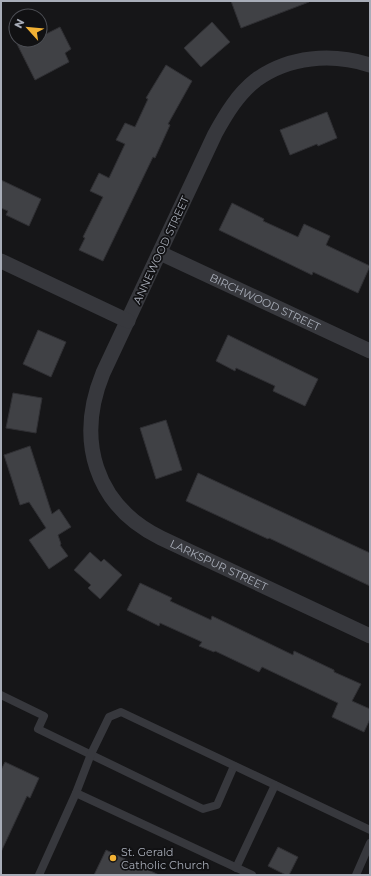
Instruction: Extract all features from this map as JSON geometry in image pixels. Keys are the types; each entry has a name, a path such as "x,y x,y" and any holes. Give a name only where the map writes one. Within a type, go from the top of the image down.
{"street":[{"name":"ANNEWOOD STREET","path":"95,464 91,432 92,407 98,385 216,134 232,106 256,80 285,65 303,59 336,57 370,65"},
{"name":"BIRCHWOOD STREET","path":"160,253 370,351"},
{"path":"1,261 128,321"},
{"name":"LARKSPUR STREET","path":"95,464 109,494 132,520 147,531 370,636"}],"lane":[{"path":"1,695 44,716 38,729 204,809 217,805 234,766"},
{"path":"39,875 76,793 91,754 109,717 121,712 370,830"},
{"path":"236,868 275,785"},
{"path":"76,793 252,875"},
{"path":"356,875 370,843"}],"building":[{"path":"231,1 308,1 309,2 241,28"},
{"path":"212,22 230,42 201,67 184,48"},
{"path":"60,27 71,49 65,53 69,62 35,80 19,48 48,48 48,33"},
{"path":"166,65 192,81 168,124 170,125 155,158 153,157 103,261 79,250 85,238 83,237 103,197 90,191 99,173 109,178 125,144 116,140 125,123 135,127 148,99 146,98"},
{"path":"327,112 337,138 290,155 280,130"},
{"path":"1,180 41,199 29,226 6,215 8,211 1,208"},
{"path":"232,203 264,219 263,221 298,237 304,224 330,236 326,245 370,266 358,293 313,272 312,275 219,230"},
{"path":"38,330 66,342 51,377 23,364"},
{"path":"228,335 318,379 305,406 273,391 275,386 236,368 235,371 216,361"},
{"path":"13,393 42,398 36,433 6,428"},
{"path":"166,420 182,470 156,479 140,428"},
{"path":"30,446 52,514 59,509 71,527 58,535 60,545 68,556 49,569 29,540 46,528 29,502 20,505 4,455"},
{"path":"198,473 370,553 370,586 269,538 268,539 186,501"},
{"path":"90,552 101,562 104,559 122,575 100,599 88,588 91,585 74,570"},
{"path":"140,583 172,598 170,601 211,620 212,616 293,655 294,651 361,684 352,701 370,709 370,719 364,732 332,717 338,703 262,667 259,672 215,651 214,652 199,646 202,642 160,623 159,626 127,610"},
{"path":"5,762 39,778 30,798 27,796 1,852 1,770"},
{"path":"278,847 298,857 289,875 268,866"},
{"name":"St. Gerald Catholic Church","path":"106,850 159,875 94,875"}],"place":[{"name":"St. Gerald Catholic Church","path":"113,858"}]}
